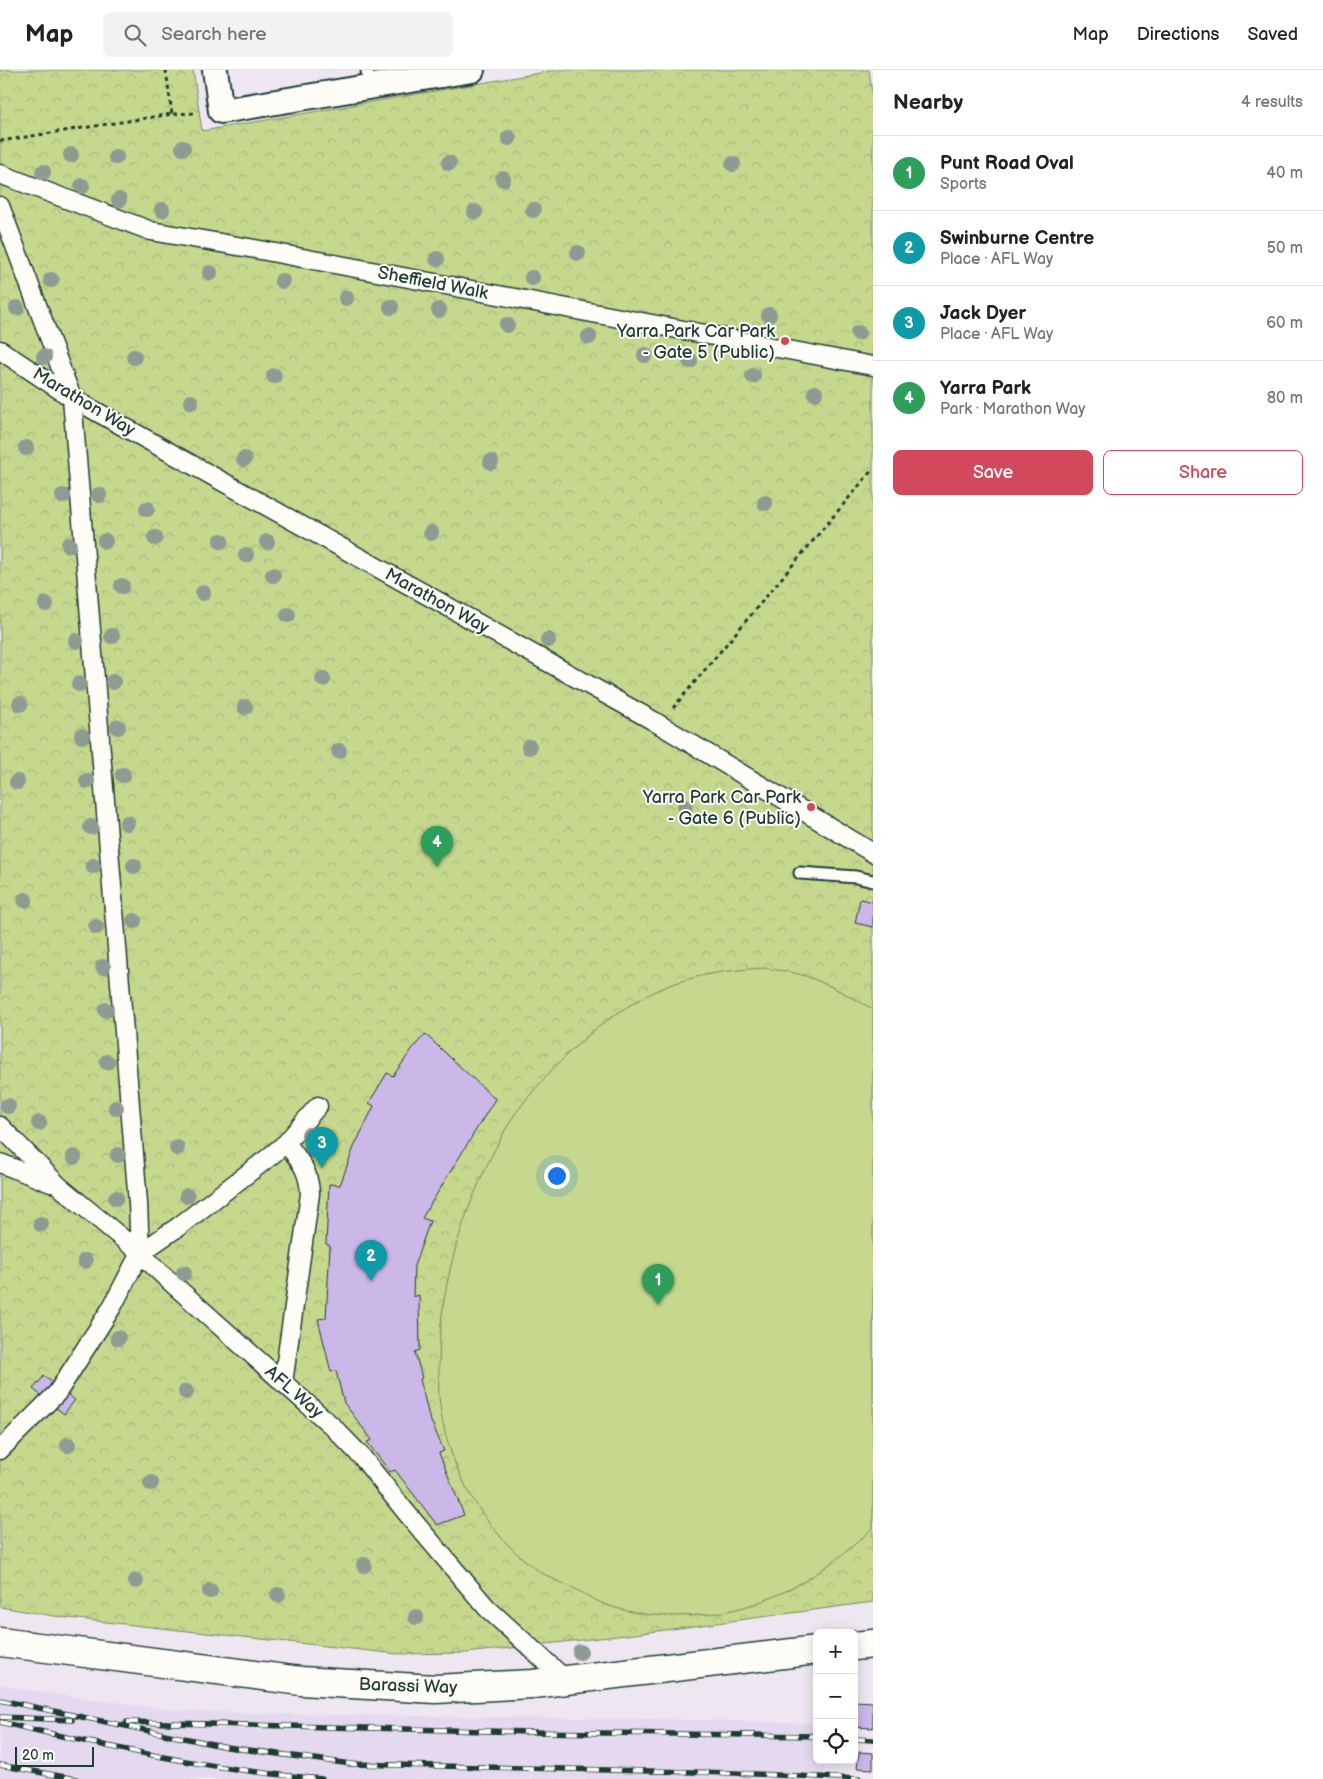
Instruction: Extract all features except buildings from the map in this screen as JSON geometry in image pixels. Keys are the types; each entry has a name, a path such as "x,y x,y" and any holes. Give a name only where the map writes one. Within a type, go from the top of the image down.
{"main road":[{"name":"Barassi Way","path":"0,1642 301,1681 435,1689 502,1686 566,1680 813,1650"},
{"path":"858,1646 873,1644"}],"street":[{"path":"215,70 221,111 368,78 472,70"},
{"name":"Sheffield Walk","path":"0,174 151,231 873,366"},
{"path":"0,206 72,398 138,1203 140,1253"},
{"name":"Marathon Way","path":"0,350 72,398 659,725 873,853"},
{"path":"0,1450 57,1393 112,1307 140,1253 178,1227 286,1143 318,1106"},
{"name":"AFL Way","path":"0,1126 59,1186 140,1253 164,1277 332,1426 362,1457 404,1511 487,1608 566,1680"},
{"path":"283,1383 310,1194 310,1182 306,1170 286,1143"},
{"path":"0,1163 59,1186"}],"lane":[{"path":"800,873 856,877 873,881"}],"path":[{"path":"166,70 172,114"},
{"path":"0,141 172,114 221,111"},
{"path":"659,725 873,469"}],"shaded area":[{"path":"0,1684 20,1689 179,1711 813,1723 813,1764 825,1764 824,1779 0,1779"}],"green space":[{"path":"0,70 193,70 202,131 557,70 869,70 873,102 873,1602 635,1634 466,1653 398,1654 60,1617 0,1607"},
{"path":"765,968 795,973 815,980 873,1009 873,1528 829,1565 797,1585 763,1601 728,1611 692,1616 637,1613 600,1602 536,1569 501,1537 485,1518 472,1497 460,1476 451,1453 444,1430 439,1401 440,1337 447,1283 453,1257 470,1205 480,1180 506,1129 529,1096 578,1044 615,1015 656,991 682,981 709,974"}],"railway":[{"path":"0,1700 227,1747 351,1764 735,1773 859,1779"},
{"path":"0,1717 72,1720"},
{"path":"0,1722 200,1764 322,1779"},
{"path":"127,1722 530,1732 813,1736"},
{"path":"858,1739 873,1740"},
{"path":"0,1765 76,1779"}],"place":[{"name":"Yarra Park Car Park - Gate 5 (Public)","path":"785,341"},
{"name":"Yarra Park Car Park - Gate 6 (Public)","path":"811,807"},
{"name":"Yarra Park","path":"437,867"},
{"name":"Jack Dyer","path":"322,1168"},
{"name":"Swinburne Centre","path":"371,1281"},
{"name":"Punt Road Oval","path":"658,1305"}]}
